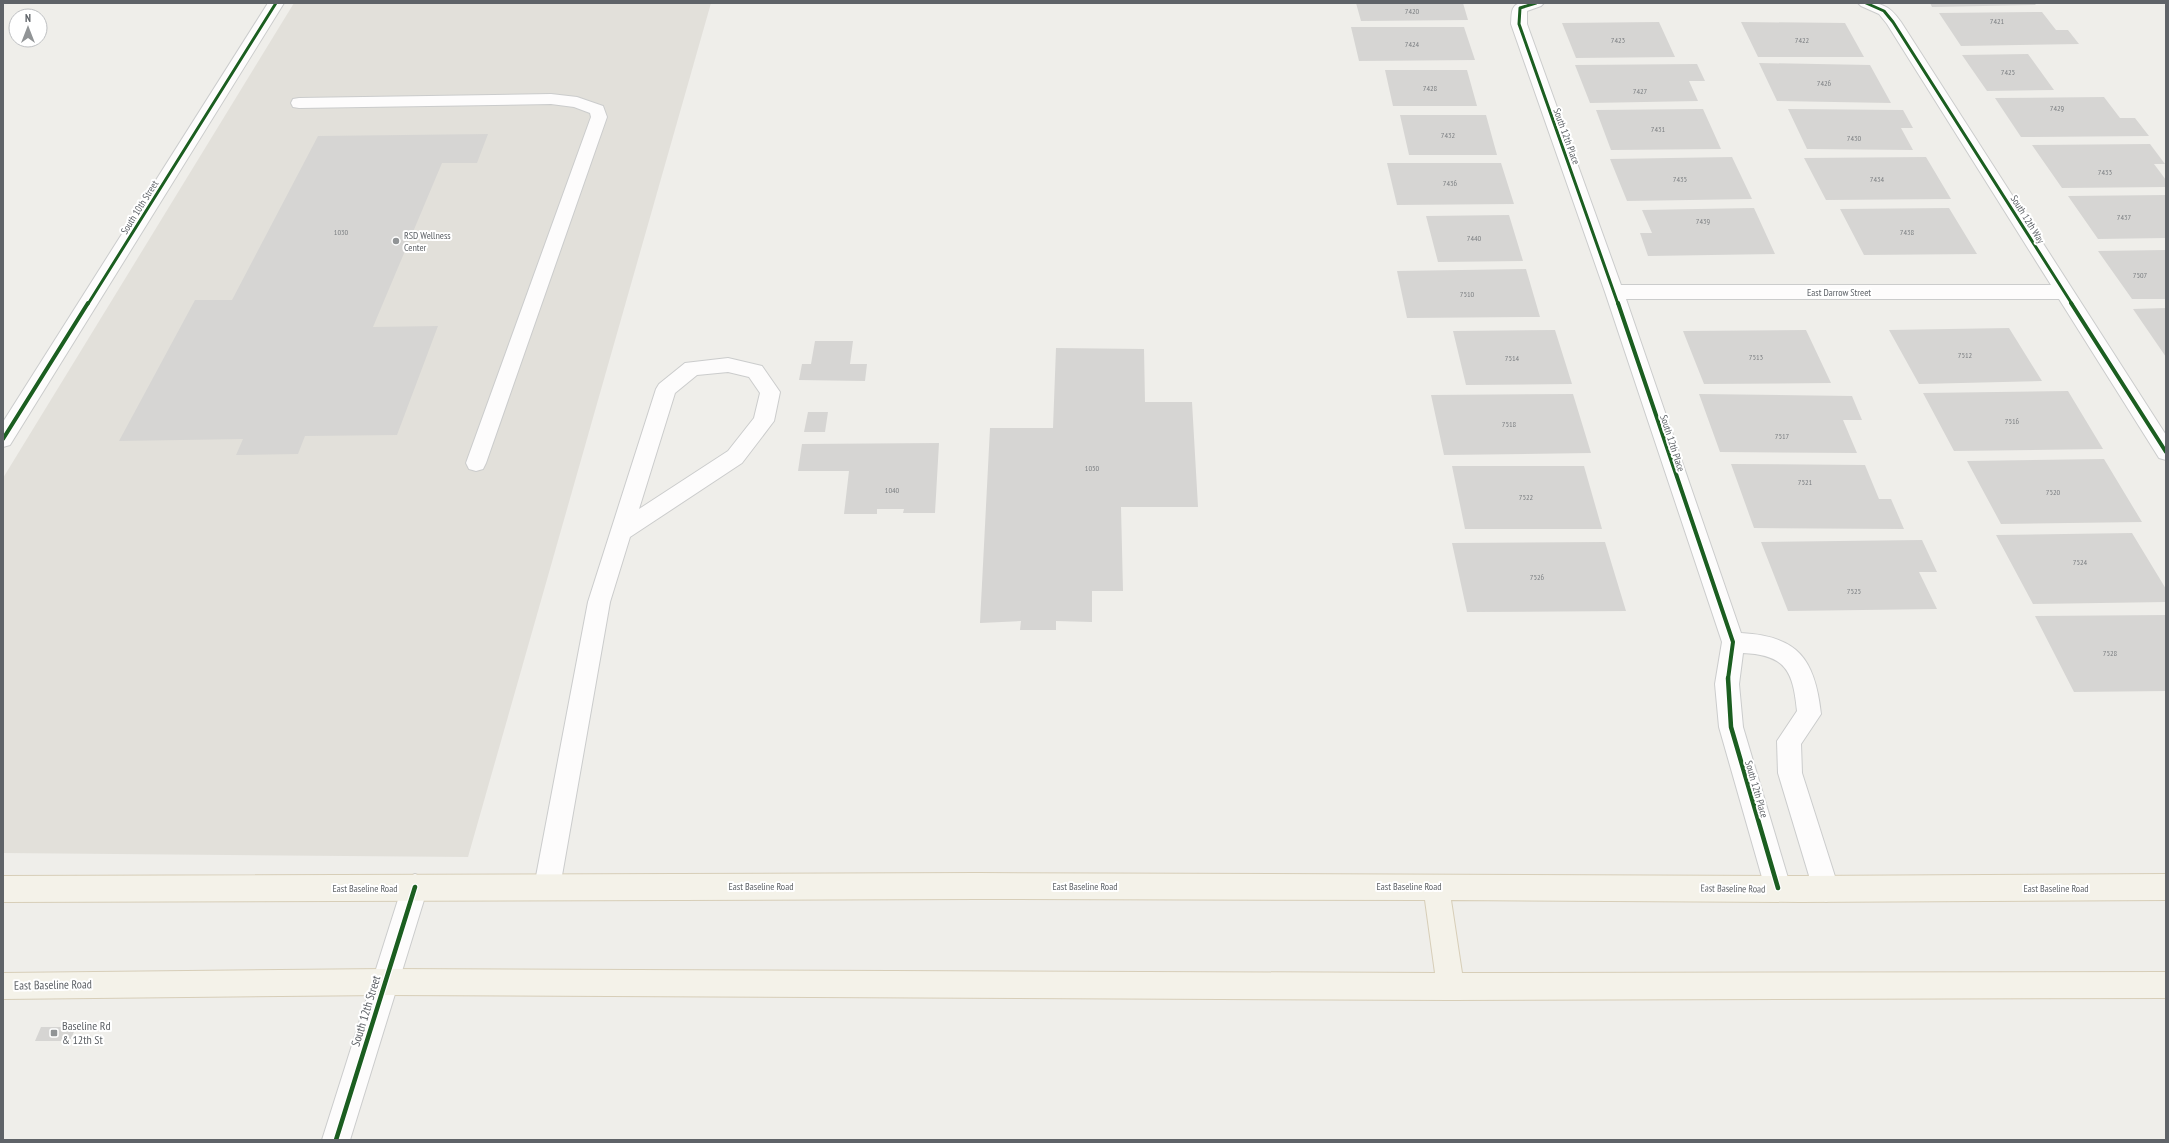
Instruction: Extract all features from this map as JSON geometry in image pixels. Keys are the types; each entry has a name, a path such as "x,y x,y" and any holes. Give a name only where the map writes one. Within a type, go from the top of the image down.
{"main road":[{"name":"East Baseline Road","path":"3,889 414,888 547,886 1436,886 1826,889 2166,887"},
{"path":"1436,886 1450,987"},
{"name":"East Baseline Road","path":"3,986 385,982 1450,987 2166,985"}],"street":[{"name":"South 10th Street","path":"3,439 276,3"},
{"name":"South 12th Way","path":"1867,3 1884,11 1894,22 2166,452"},
{"name":"South 12th Place","path":"1528,6 1519,24 1614,292 1732,642 1727,684 1731,727 1778,888"},
{"path":"299,102 551,99 577,102 597,110 599,117 476,463"},
{"name":"East Darrow Street","path":"1614,292 2065,292"},
{"path":"547,886 599,602 621,532 666,389 692,368 728,365 755,371 770,392 764,420 735,457 621,532"},
{"path":"1732,642 1776,648 1797,664 1807,691 1809,714 1789,741 1790,773 1826,889"},
{"name":"South 12th Street","path":"336,1140 414,888"}],"shaded area":[{"name":"RSD Wellness Center","path":"294,3 711,3 468,857 3,853 3,478"}],"building":[{"path":"1356,3 1463,3 1468,20 1361,21"},
{"path":"1930,3 2034,3 2036,5 1932,7"},
{"path":"2042,12 2056,30 2068,30 2079,44 1961,46 1939,13"},
{"path":"1659,22 1675,57 1576,58 1562,23"},
{"path":"1741,22 1845,23 1864,57 1758,57"},
{"path":"1351,27 1464,27 1475,60 1359,61"},
{"path":"2028,54 2054,90 1987,91 1962,55"},
{"path":"1759,63 1870,65 1891,103 1777,101"},
{"path":"1697,64 1705,81 1689,81 1698,101 1590,103 1575,65"},
{"path":"1385,70 1467,70 1477,106 1393,106"},
{"path":"2104,97 2120,118 2135,118 2149,136 2021,137 1995,98"},
{"path":"1703,109 1721,149 1611,150 1596,110"},
{"path":"1788,109 1903,110 1913,128 1901,128 1913,150 1807,149"},
{"path":"1400,115 1486,115 1497,155 1409,155"},
{"path":"488,134 477,163 442,163 373,327 438,326 397,435 305,436 298,454 236,455 243,439 119,441 195,300 232,300 318,136"},
{"path":"2150,144 2165,164 2154,164 2166,180 2166,187 2062,188 2032,145"},
{"path":"1732,157 1752,199 1627,201 1610,159"},
{"path":"1926,157 1951,199 1826,200 1804,158"},
{"path":"1387,163 1501,163 1514,204 1397,205"},
{"path":"2166,195 2166,238 2098,239 2068,196"},
{"path":"1754,208 1775,254 1648,256 1640,233 1652,233 1642,210"},
{"path":"1949,208 1977,254 1864,255 1840,209"},
{"path":"1509,215 1523,261 1438,262 1426,216"},
{"path":"2166,250 2166,299 2132,299 2098,251"},
{"path":"1526,269 1540,317 1407,318 1397,271"},
{"path":"2166,308 2166,357 2133,309"},
{"path":"2009,328 2042,381 1919,384 1889,330"},
{"path":"1555,330 1572,384 1466,385 1453,331"},
{"path":"1806,330 1831,383 1704,384 1683,331"},
{"path":"815,341 853,341 850,364 867,364 865,381 799,380 802,364 811,364"},
{"path":"1056,348 1144,349 1145,402 1192,402 1198,507 1121,507 1123,591 1092,591 1092,622 1056,621 1056,630 1020,630 1021,621 980,623 990,428 1053,428"},
{"path":"2068,391 2103,449 1954,451 1923,393"},
{"path":"1573,394 1591,453 1444,455 1431,395"},
{"path":"1699,394 1852,396 1862,420 1843,420 1857,453 1720,452"},
{"path":"808,412 828,412 825,432 804,432"},
{"path":"939,443 935,513 903,513 904,509 877,509 877,514 844,514 849,471 798,471 802,444"},
{"path":"2104,459 2142,522 2001,524 1967,461"},
{"path":"1731,464 1865,465 1879,499 1891,499 1904,529 1754,528"},
{"path":"1452,466 1584,466 1602,529 1465,529"},
{"path":"2132,533 2166,589 2166,602 2033,604 1996,535"},
{"path":"1922,540 1937,572 1919,572 1937,609 1788,611 1761,542"},
{"path":"1605,542 1626,611 1467,612 1452,543"},
{"path":"2166,615 2166,691 2074,692 2035,616"},
{"path":"41,1027 76,1027 70,1041 35,1041"}],"cycle path":[{"path":"3,439 276,3"},
{"path":"1536,3 1520,8 1519,24 1614,292 1733,642 1727,684 1731,727 1778,888"},
{"path":"1866,3 1884,11 1893,22 2166,452"},
{"path":"336,1140 415,887"}],"place":[{"name":"RSD Wellness Center","path":"396,241"},
{"name":"Baseline Rd & 12th St","path":"54,1033"}]}
